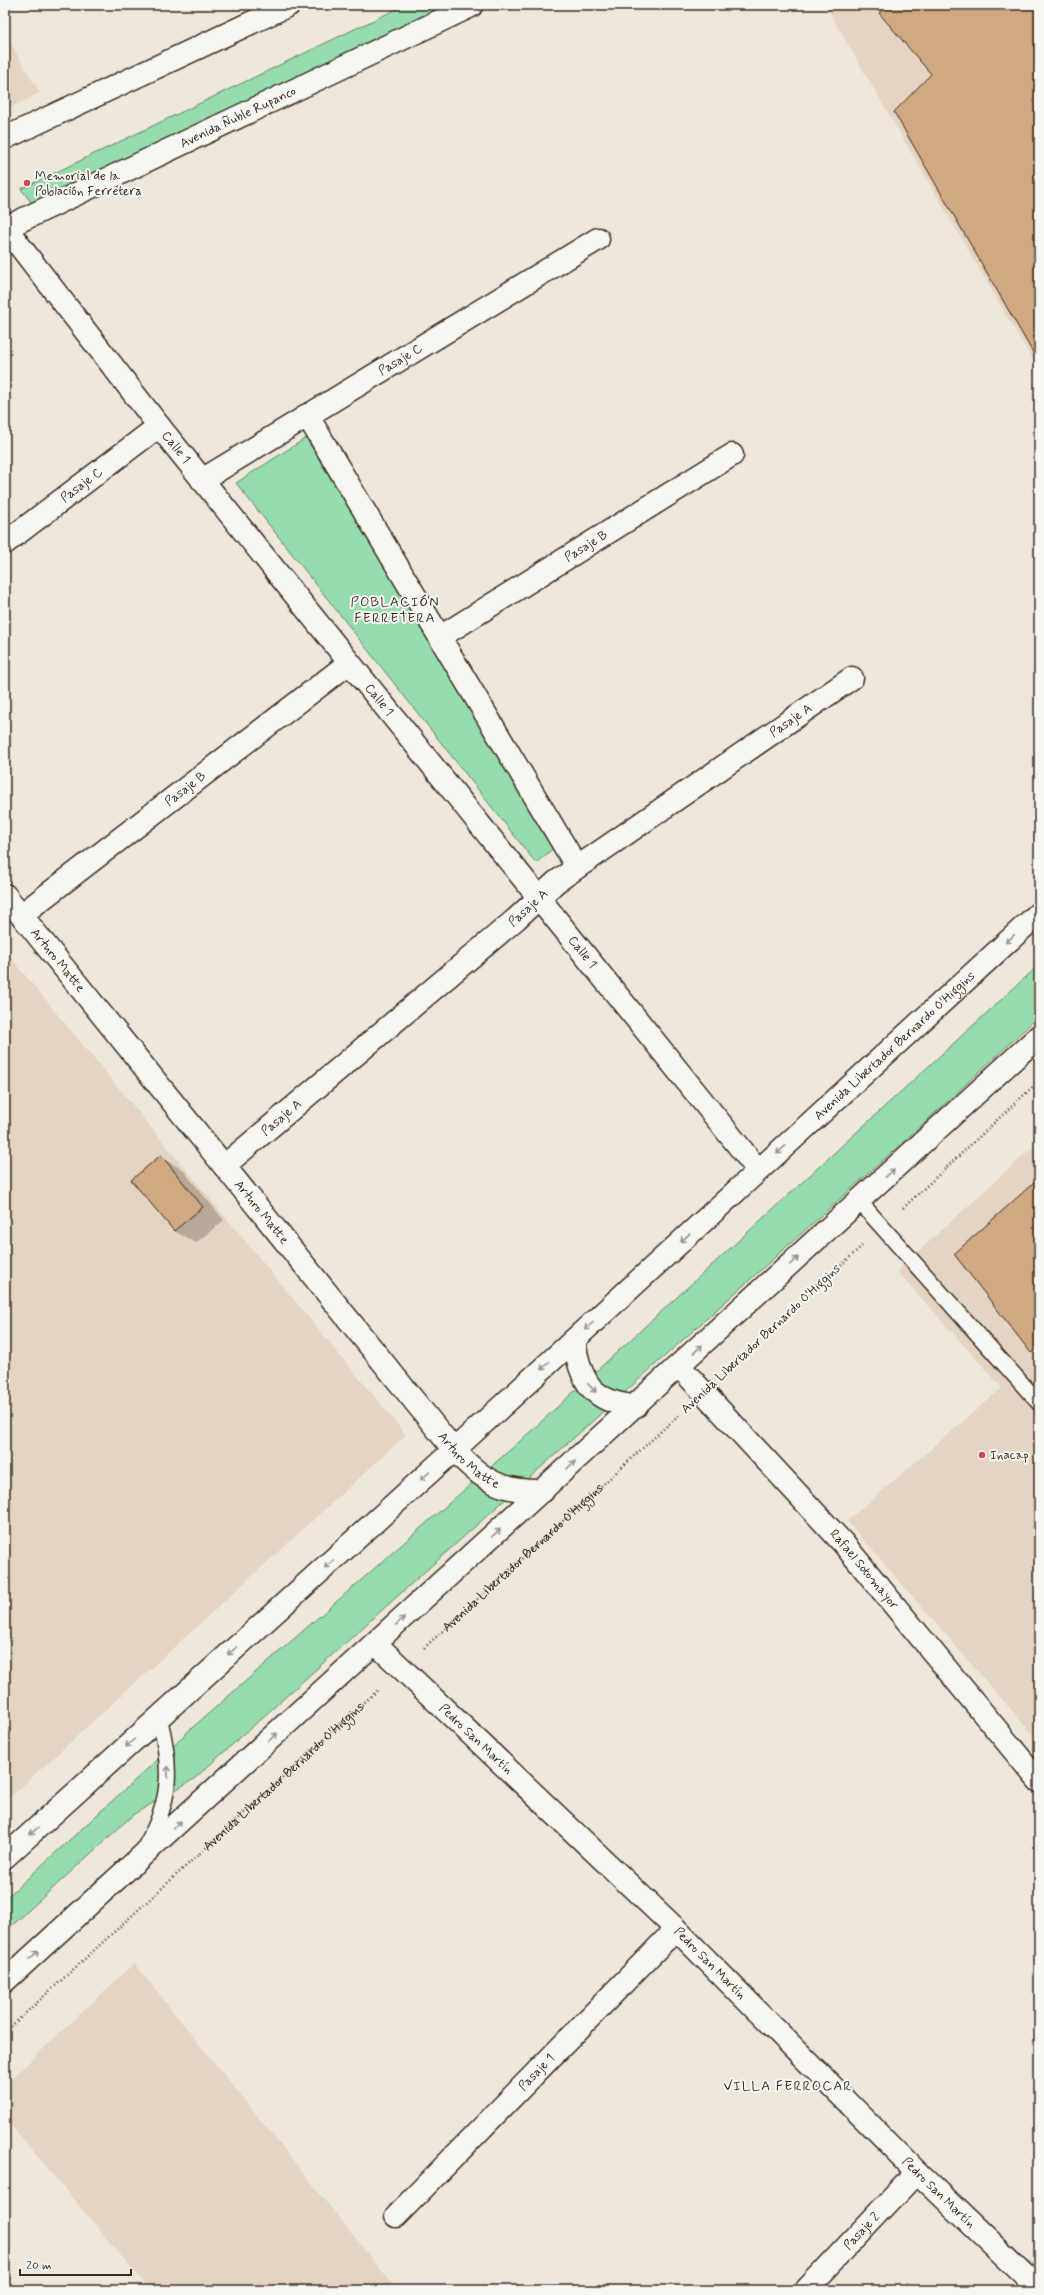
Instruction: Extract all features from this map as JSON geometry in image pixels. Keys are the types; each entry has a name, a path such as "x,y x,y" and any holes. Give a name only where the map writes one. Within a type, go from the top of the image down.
{"street":[{"path":"5,138 289,5"},
{"name":"Avenida Ñuble Rupanco","path":"5,228 471,6"},
{"name":"Calle 1","path":"5,228 202,480 758,1170"},
{"name":"Pasaje C","path":"202,480 598,239"},
{"path":"307,415 577,867"},
{"name":"Pasaje C","path":"5,543 159,426"},
{"name":"Pasaje B","path":"440,637 732,455"},
{"name":"Pasaje B","path":"21,915 349,663"},
{"name":"Pasaje A","path":"224,1166 516,919 556,882 852,678"},
{"name":"Arturo Matte","path":"5,894 454,1450 478,1473 496,1485 519,1491 542,1491"},
{"name":"Avenida Libertador Bernardo O'Higgins","path":"5,1857 454,1450 1039,913"},
{"path":"5,1981 376,1644 1039,1036"},
{"path":"574,1340 577,1363 583,1378 592,1390 606,1400 621,1405 636,1406"},
{"name":"Rafael Sotomayor","path":"679,1366 843,1543 1039,1781"},
{"name":"Pedro San Martín","path":"376,1644 676,1929 917,2172 1039,2289"},
{"name":"Pasaje 1","path":"396,2216 676,1929"},
{"name":"Pasaje 2","path":"806,2290 917,2172"}],"lane":[{"path":"859,1201 1039,1403"},
{"path":"138,1860 160,1816 167,1792 167,1747 159,1717"}],"path":[{"name":"Avenida Libertador Bernardo O'Higgins","path":"5,2032 883,1227 1039,1081"}],"shaded area":[{"path":"825,5 1039,5 1039,371 998,301"},
{"path":"5,34 40,93 5,110"},
{"path":"5,951 406,1435 5,1802"},
{"name":"Inacap","path":"1039,1141 1039,1742 847,1521 1002,1388 897,1271"},
{"path":"134,1963 397,2290 150,2290 5,2118 5,2085"}],"green space":[{"path":"405,5 476,5 41,215 21,189"},
{"path":"306,438 555,847 536,863 236,483"},
{"path":"1039,965 1039,1016 921,1126 194,1779 134,1814 5,1932 5,1899 192,1728 518,1443"}],"building":[{"path":"888,5 1039,5 1039,363 894,112 931,74 879,13"},
{"path":"161,1155 203,1207 174,1231 131,1180"},
{"path":"1039,1178 1039,1347 1031,1353 954,1254"}],"place":[{"name":"Memorial de la Población Ferretera","path":"27,183"},
{"name":"Inacap","path":"982,1455"}],"district":[{"name":"POBLACIÓN FERRETERA","path":"395,610"},
{"name":"VILLA FERROCAR","path":"788,2086"}]}
